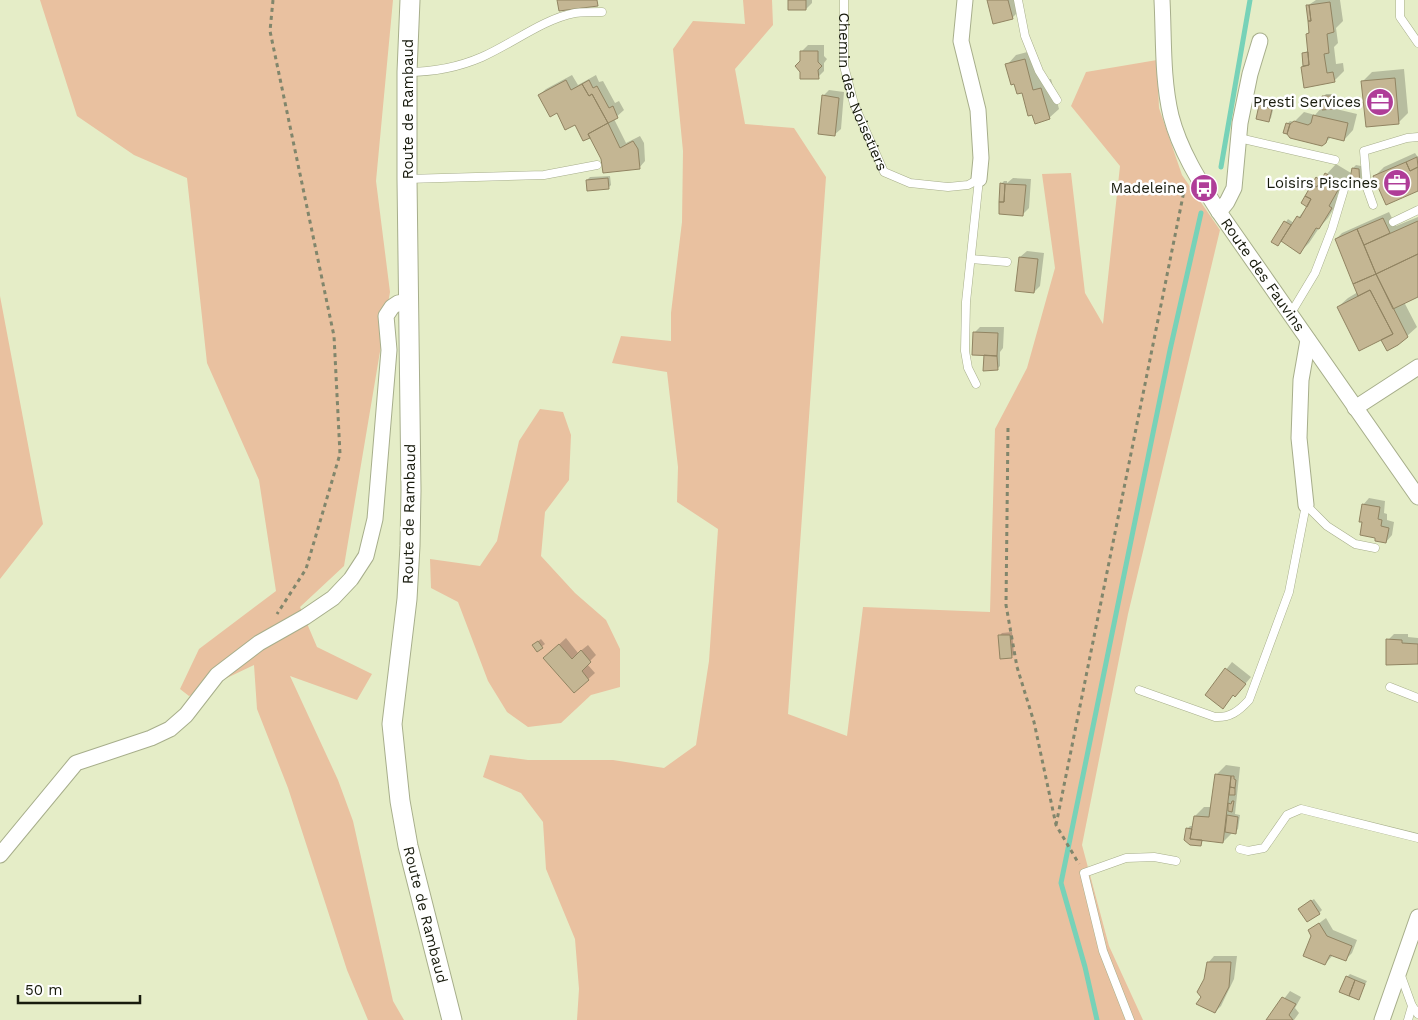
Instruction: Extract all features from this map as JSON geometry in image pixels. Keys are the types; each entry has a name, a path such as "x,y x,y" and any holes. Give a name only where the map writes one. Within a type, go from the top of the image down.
{"street":[{"name":"Route de Rambaud","path":"410,0 407,72 410,546 407,599 392,724 400,801 408,846 452,1020"},
{"path":"965,0 961,41 978,110 979,179"},
{"name":"Route des Fauvins","path":"1162,0 1166,84 1171,116 1189,164 1219,212 1418,497"},
{"path":"1219,212 1234,188 1239,138 1250,74 1260,41"},
{"path":"0,855 76,763 151,738 170,729 186,715 217,675 259,642 305,617 333,598 351,579 366,556 375,519 389,350 386,316 392,307 398,303 409,301"},
{"path":"1306,505 1299,438 1301,380 1308,340"},
{"path":"1355,408 1418,367"},
{"path":"1382,1020 1418,918"}],"lane":[{"name":"Chemin des Noisetiers","path":"844,0 844,66 854,104 884,172 910,183 948,187 968,185 979,179"},
{"path":"1018,0 1025,36 1039,71 1057,100"},
{"path":"1400,0 1400,17 1418,43"},
{"path":"407,72 425,72 459,65 481,58 545,24 574,14 602,12"},
{"path":"1373,205 1367,188 1364,152 1407,138 1418,137"},
{"path":"1239,138 1335,160"},
{"path":"407,179 544,175 597,165"},
{"path":"976,384 968,368 965,351 966,302 979,179"},
{"path":"1291,313 1316,274 1345,186"},
{"path":"1393,222 1418,210"},
{"path":"971,258 1007,262"},
{"path":"1306,505 1327,526 1355,544 1375,548"},
{"path":"1139,690 1215,717 1226,718 1240,709 1249,700 1289,592 1306,505"},
{"path":"1390,687 1418,698"},
{"path":"1240,849 1248,851 1264,848 1287,815 1301,809 1418,838"},
{"path":"1130,1020 1103,951 1084,873 1126,858 1154,857 1176,861"},
{"path":"1399,971 1412,1006 1418,1014"},
{"path":"1408,1020 1412,1006"}],"path":[{"path":"272,0 270,31 334,336 340,454 306,569 275,618"},
{"path":"1056,825 1189,164"},
{"path":"1008,428 1006,605 1017,667 1034,722 1056,825 1074,855"}],"shaded area":[{"path":"40,0 393,0 376,181 390,292 344,566 300,607 317,647 372,674 357,700 290,676 338,780 353,821 393,1001 404,1020 368,1020 347,970 288,788 257,709 254,665 189,696 180,689 199,649 276,591 259,480 207,363 187,178 134,155 77,116"},
{"path":"743,0 772,0 773,25 735,69 745,124 794,128 826,177 788,714 847,736 863,607 990,612 995,429 1027,368 1055,268 1042,174 1071,173 1085,293 1103,324 1120,166 1071,106 1086,72 1157,60 1159,108 1182,175 1220,230 1128,614 1082,845 1109,946 1143,1020 577,1020 579,989 575,939 546,869 543,822 521,793 483,777 490,755 528,760 613,760 664,768 696,745 709,661 718,529 677,502 678,467 667,372 612,363 621,336 671,341 671,313 682,222 683,151 673,49 693,21 745,24"},
{"path":"0,296 43,524 0,579"},
{"path":"540,409 563,412 571,435 569,480 545,512 541,556 575,593 606,620 620,649 620,687 591,695 561,723 528,727 507,712 488,681 458,602 431,588 430,559 480,566 497,541 519,441"}],"building":[{"path":"557,0 597,0 598,6 559,11"},
{"path":"788,0 806,0 806,10 788,10"},
{"path":"987,0 1008,0 1013,19 993,24"},
{"path":"1330,2 1334,32 1327,34 1329,53 1324,54 1327,73 1333,72 1335,82 1304,88 1301,67 1309,65 1306,34 1309,33 1308,21 1311,21 1309,5"},
{"path":"1306,5 1309,5 1311,21 1308,21"},
{"path":"800,51 818,51 818,62 822,66 818,70 819,79 800,79 800,72 795,66 800,61"},
{"path":"1308,52 1309,65 1303,66 1302,53"},
{"path":"1025,59 1033,90 1041,88 1050,119 1035,124 1032,115 1028,116 1022,93 1017,94 1014,84 1011,85 1005,64"},
{"name":"Presti Services","path":"1395,78 1399,124 1366,127 1361,81"},
{"path":"566,80 571,90 582,84 589,96 592,94 608,123 588,134 590,138 583,141 575,125 565,130 557,113 550,117 538,95"},
{"path":"589,80 593,88 597,86 609,108 613,106 618,118 608,123 592,94 589,96 582,84"},
{"path":"822,95 839,98 835,136 818,134"},
{"path":"1322,96 1332,96 1333,109 1322,110"},
{"path":"1259,105 1272,109 1269,122 1256,119"},
{"path":"1313,115 1348,123 1344,141 1328,137 1326,143 1322,146 1290,138 1287,134 1290,124 1294,121 1308,125 1311,123"},
{"path":"608,123 620,148 633,141 638,149 640,169 603,173 601,159 588,134"},
{"path":"1286,123 1290,124 1287,134 1283,133"},
{"path":"1417,157 1418,167 1410,171 1406,162"},
{"name":"Loisirs Piscines","path":"1406,162 1410,171 1418,167 1418,191 1386,205 1373,176"},
{"path":"1352,168 1359,169 1360,186 1349,184"},
{"path":"1325,173 1342,183 1329,206 1332,208 1319,229 1316,228 1300,254 1281,241 1297,216 1300,218 1311,199 1305,196 1312,184 1317,187"},
{"path":"1316,177 1321,181 1317,187 1312,184"},
{"path":"608,178 609,189 587,191 586,180"},
{"path":"1000,183 1005,184 1004,202 999,202"},
{"path":"1005,184 1026,185 1023,216 999,214 999,202 1004,202"},
{"path":"1305,196 1311,199 1307,207 1301,203"},
{"path":"1383,218 1390,233 1364,245 1357,229"},
{"path":"1284,221 1291,225 1278,246 1271,242"},
{"path":"1418,221 1418,254 1376,274 1364,245"},
{"path":"1357,229 1376,274 1353,284 1335,239"},
{"path":"1418,254 1418,297 1393,309 1376,274"},
{"path":"1019,257 1038,259 1034,293 1015,291"},
{"path":"1376,274 1408,337 1387,351 1381,340 1393,334 1370,290 1358,296 1353,284"},
{"path":"1370,290 1393,334 1359,351 1337,307"},
{"path":"973,332 998,333 997,356 972,355"},
{"path":"984,355 997,356 998,370 983,371"},
{"path":"1362,504 1380,507 1378,519 1382,520 1381,526 1389,528 1386,543 1375,541 1375,538 1360,535 1362,522 1359,522"},
{"path":"998,635 1010,635 1012,658 1000,659"},
{"path":"1386,639 1418,644 1418,664 1386,665"},
{"path":"538,641 543,648 537,652 532,645"},
{"path":"559,644 572,659 581,650 591,662 582,671 589,680 574,693 543,658"},
{"path":"1225,668 1246,684 1235,697 1233,695 1223,709 1205,695"},
{"path":"1215,774 1231,776 1223,843 1190,839 1194,816 1209,817"},
{"path":"1231,776 1234,776 1236,780 1235,788 1230,787"},
{"path":"1230,787 1235,788 1235,795 1229,795"},
{"path":"1234,801 1232,812 1228,811 1228,803 1231,804"},
{"path":"1227,815 1238,817 1236,834 1225,832"},
{"path":"1186,828 1192,829 1190,839 1202,840 1201,846 1190,845 1184,840"},
{"path":"1311,900 1320,914 1307,922 1298,909"},
{"path":"1319,923 1327,936 1352,946 1346,961 1330,955 1325,965 1303,956 1311,936 1308,930"},
{"path":"1207,962 1231,962 1229,987 1215,1013 1196,1004 1201,997 1197,992 1204,979"},
{"path":"1346,976 1355,980 1349,996 1339,992"},
{"path":"1355,980 1365,984 1359,1000 1349,996"},
{"path":"1282,997 1296,1004 1289,1015 1293,1020 1266,1020"}],"waterway":[{"path":"1221,167 1250,0"},
{"path":"1097,1020 1085,967 1061,883 1170,350 1201,213"}],"place":[{"name":"Presti Services","path":"1380,102"},
{"name":"Loisirs Piscines","path":"1397,183"},
{"name":"Madeleine","path":"1204,188"}]}
